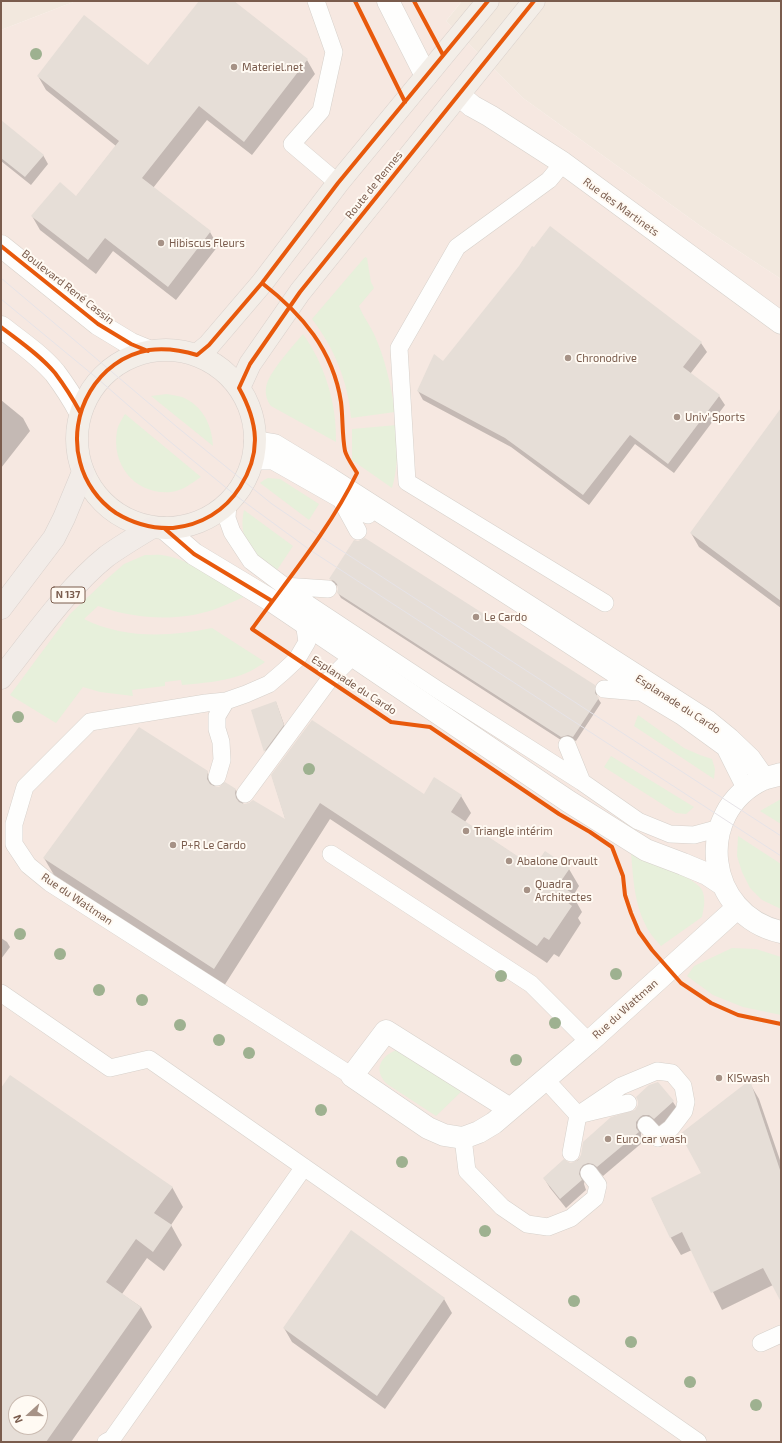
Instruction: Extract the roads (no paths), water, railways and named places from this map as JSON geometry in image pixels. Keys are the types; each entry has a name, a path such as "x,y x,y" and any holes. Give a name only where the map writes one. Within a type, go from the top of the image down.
{"highway":[{"path":"1,608 54,538 83,472"},
{"name":"N 137","path":"1,678 57,607 85,576 107,556 158,528"}],"main road":[{"path":"197,354 209,344 262,283 338,183 488,1"},
{"name":"Route de Rennes","path":"239,388 250,364 296,297 534,1"},
{"path":"148,350 181,350 197,354 218,366 239,388 248,405 254,423 254,451 244,481 228,503 214,514 198,522 182,527 158,528 127,520 108,508 93,492 83,472 77,453 76,432 80,412 90,390 109,369 121,361 148,350"}],"street":[{"path":"388,1 426,76"},
{"name":"Rue des Martinets","path":"459,95 472,106 490,116 563,164 781,323"},
{"name":"Boulevard René Cassin","path":"1,246 98,324 131,344 148,350"},
{"path":"1,327 32,351 54,372 72,397 80,412"},
{"name":"Esplanade du Cardo","path":"254,451 274,445 330,478 707,721 750,759 764,781"},
{"name":"Esplanade du Cardo","path":"158,528 194,554 304,622 568,801 639,846 707,874 722,884"},
{"path":"764,781 732,804 720,828 716,856 722,884 737,908 756,923 781,932"},
{"name":"Rue du Wattman","path":"352,1076 428,1128 444,1135 464,1138 479,1132 494,1123 589,1042 737,908"},
{"path":"352,1076 386,1031 510,1109"}],"lane":[{"path":"316,1 334,52 321,111 292,144 338,183"},
{"path":"563,164 549,180 458,247 399,348 407,482 605,603"},
{"path":"254,451 389,527 641,692 681,716 725,748 764,781"},
{"path":"341,500 358,531"},
{"path":"228,503 227,518 229,525 251,562 283,586 432,686 582,782 638,821 670,834 694,835 720,828"},
{"path":"283,586 328,589"},
{"name":"Rue du Wattman","path":"304,622 307,642 297,659 268,684 226,701 90,722 25,787 14,824 14,844 28,865 50,883 352,1076"},
{"path":"245,794 329,680 345,664 351,654"},
{"path":"604,689 641,692"},
{"path":"217,777 222,760 217,716 226,701"},
{"path":"567,745 582,782"},
{"path":"331,854 531,984 589,1042"},
{"path":"1,993 110,1068 149,1059 698,1442"},
{"path":"571,1153 578,1115 621,1086 657,1071 672,1073 683,1086 686,1102 684,1111 671,1128 658,1138 646,1125"},
{"path":"545,1079 578,1115"},
{"path":"578,1115 628,1103"},
{"path":"464,1138 467,1171 502,1207 527,1224 548,1226 571,1218 595,1198 598,1185 589,1173"},
{"path":"106,1442 112,1439 304,1167"},
{"path":"761,1343 781,1334"}],"tram line":[{"path":"1,278 177,427 272,504 781,836"},
{"path":"1,299 235,495 310,550 781,856"}],"place":[{"name":"Materiel.net","path":"234,67"},
{"name":"Hibiscus Fleurs","path":"161,243"},
{"name":"Chronodrive","path":"568,358"},
{"name":"Univ' Sports","path":"677,417"},
{"name":"Le Cardo","path":"476,617"},
{"name":"Triangle intérim","path":"466,831"},
{"name":"P+R Le Cardo","path":"173,845"},
{"name":"Abalone Orvault","path":"509,861"},
{"name":"Quadra Architectes","path":"527,890"},
{"name":"KISwash","path":"719,1078"},
{"name":"Euro car wash","path":"608,1139"}]}
